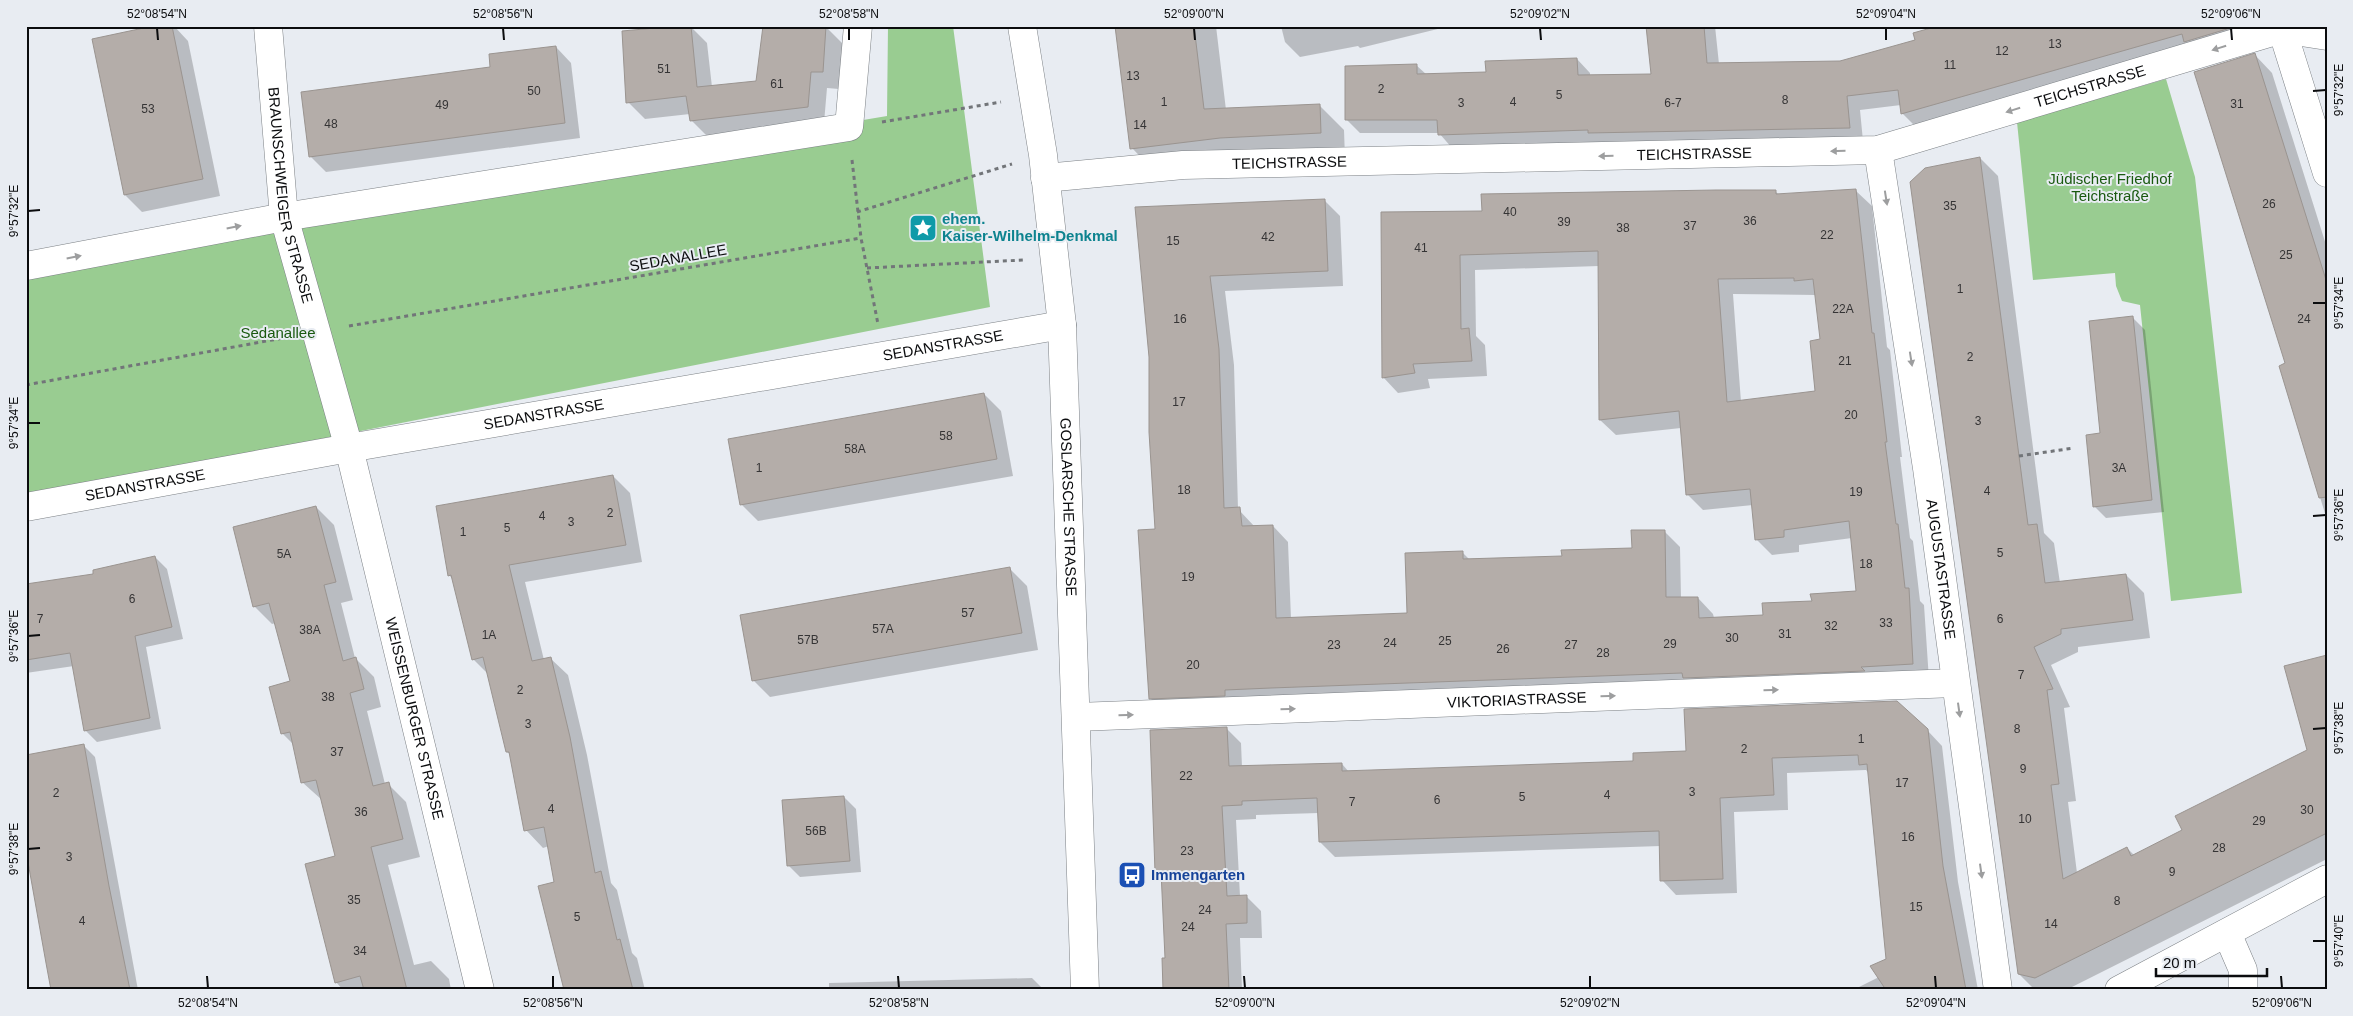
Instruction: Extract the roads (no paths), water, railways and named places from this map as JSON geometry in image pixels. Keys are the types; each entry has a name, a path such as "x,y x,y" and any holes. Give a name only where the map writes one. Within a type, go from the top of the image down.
{"street":[{"name":"BRAUNSCHWEIGER STRASSE","path":"268,26 284,217 315,332 350,448"},
{"path":"26,266 284,217 849,127 858,26"},
{"name":"GOSLARSCHE STRASSE","path":"1022,26 1044,166 1056,258 1062,325 1085,990"},
{"path":"2282,28 2327,173"},
{"name":"TEICHSTRASSE","path":"1044,166 1183,165 1878,150 2282,28 2327,36"},
{"name":"AUGUSTASTRASSE","path":"1878,150 1927,468 1998,990"},
{"name":"SEDANSTRASSE","path":"26,507 350,448 1062,325"},
{"name":"WEISSENBURGER STRASSE","path":"350,448 480,990"},
{"name":"VIKTORIASTRASSE","path":"1077,717 1955,683"},
{"path":"2118,990 2327,878"},
{"path":"2227,933 2243,970 2243,990"}],"place":[{"name":"ehem. Kaiser-Wilhelm-Denkmal","path":"923,228"},
{"name":"Immengarten","path":"1132,875"}],"park label":[{"name":"Jüdischer Friedhof Teichstraße","path":"2110,188"},
{"name":"Sedanallee","path":"278,333"}]}
